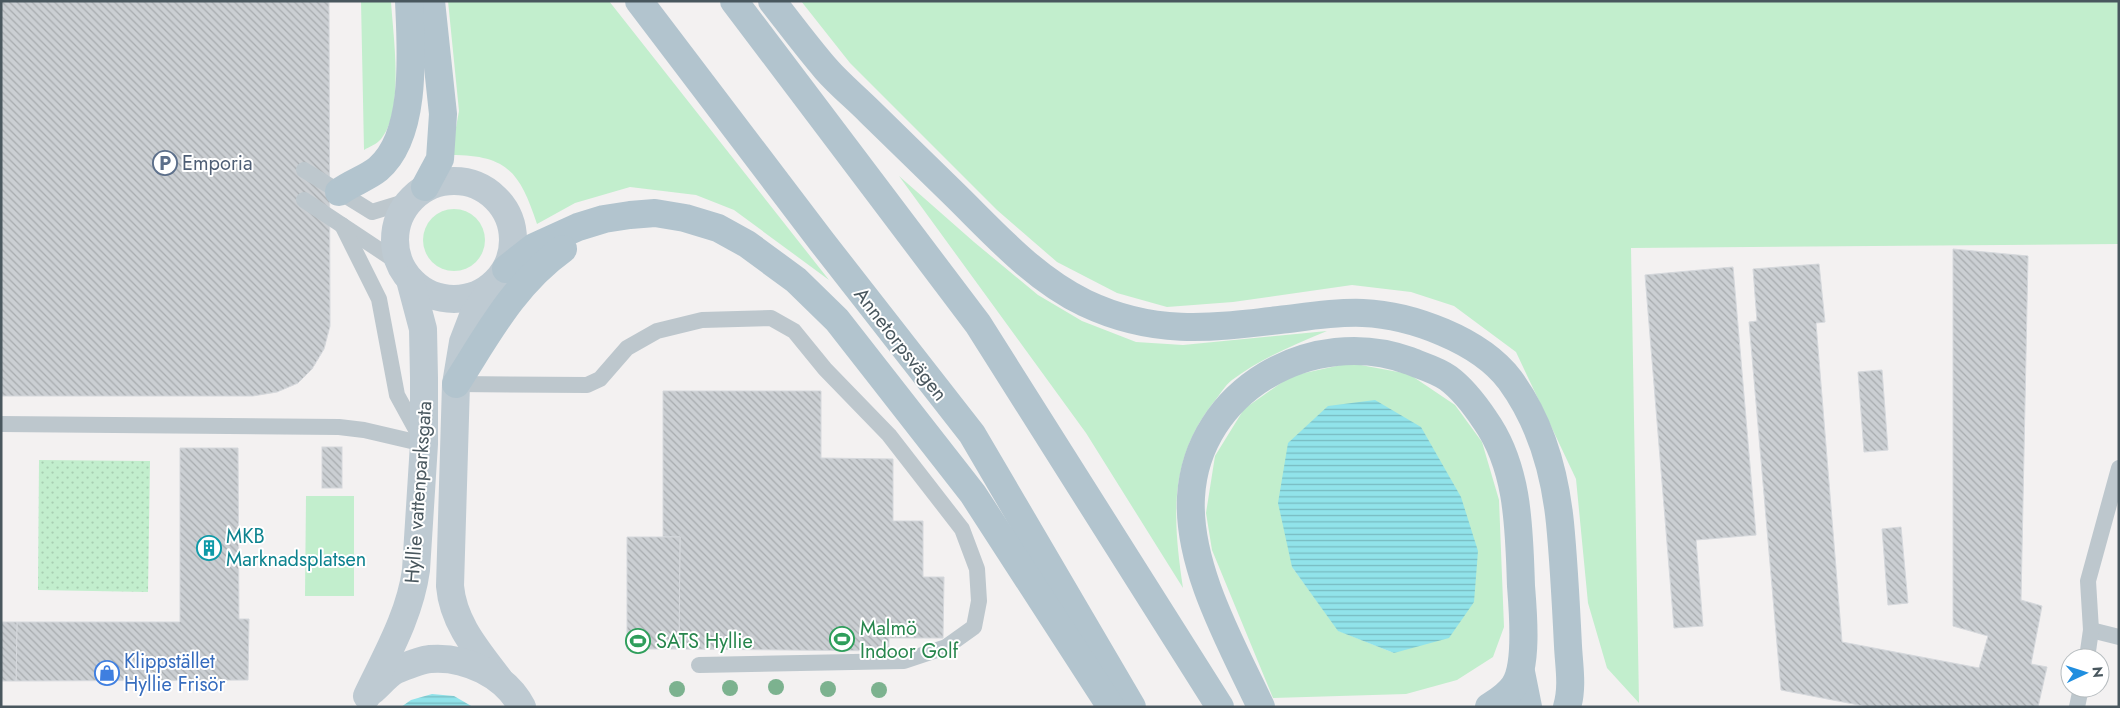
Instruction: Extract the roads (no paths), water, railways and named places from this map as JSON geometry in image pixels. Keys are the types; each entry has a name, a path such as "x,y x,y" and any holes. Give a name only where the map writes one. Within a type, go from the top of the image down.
{"main road":[{"path":"339,192 378,169 400,139 409,94 409,1"},
{"path":"417,194 440,159 442,114 431,1"},
{"name":"Annetorpsvägen","path":"639,1 822,242 972,434 1132,707"},
{"path":"734,1 978,324 1220,707"},
{"path":"772,1 827,70 1009,248 1042,276 1083,302 1137,322 1167,328 1197,328 1360,312 1391,315 1424,323 1453,336 1484,357 1508,377 1523,401 1549,461 1557,498 1565,578 1570,667 1570,696 1567,707"},
{"path":"500,277 534,247 578,227 604,218 655,213 685,218 718,228 747,244 796,280 837,320 973,494 1111,707"},
{"path":"456,384 510,300 539,266 604,218"},
{"path":"1261,707 1210,592 1199,560 1192,526 1191,497 1196,468 1206,440 1237,398 1270,373 1290,362 1316,354 1347,351 1397,357 1424,366 1447,378 1470,399 1487,422 1502,453 1512,485 1518,521 1522,600 1521,672 1528,707"},
{"path":"1488,707 1505,696 1514,686 1521,672"}],"street":[{"path":"462,180 480,186 496,197 507,212 513,230 513,250 500,277 475,296 458,299 440,298 424,291 404,272 394,242 398,220 417,194 443,181 462,180"},
{"name":"Hyllie vattenparksgata","path":"362,704 401,626 414,585 424,444 423,329 404,272"},
{"name":"Hyllie vattenparksgata","path":"500,277 473,316 464,342 456,384 451,599 466,634 519,697"},
{"path":"362,704 394,671 429,659 466,662 519,697"}],"lane":[{"path":"304,170 372,212 417,194"},
{"path":"304,200 342,225 404,272"},
{"path":"342,225 379,299 398,395 424,444"},
{"path":"456,384 587,385 600,380 627,348 657,331 702,320 772,318 794,331 825,369 889,436 962,529 977,569 979,601 974,627 946,647 904,661 699,665"},
{"path":"1,424 339,427 364,430 424,444"},
{"path":"2088,648 2090,630 2088,581 2119,468"},
{"path":"2090,630 2119,637"}],"water":[{"path":"1375,400 1421,427 1461,497 1478,551 1474,602 1449,638 1394,653 1338,631 1292,567 1278,503 1288,443 1328,406"},
{"path":"432,694 454,696 473,707 401,707 411,700"}],"place":[{"name":"Emporia","path":"165,163"},
{"name":"MKB Marknadsplatsen","path":"209,548"},
{"name":"Malmö Indoor Golf","path":"842,639"},
{"name":"SATS Hyllie","path":"638,641"},
{"name":"Klippstället Hyllie Frisör","path":"107,673"}]}
